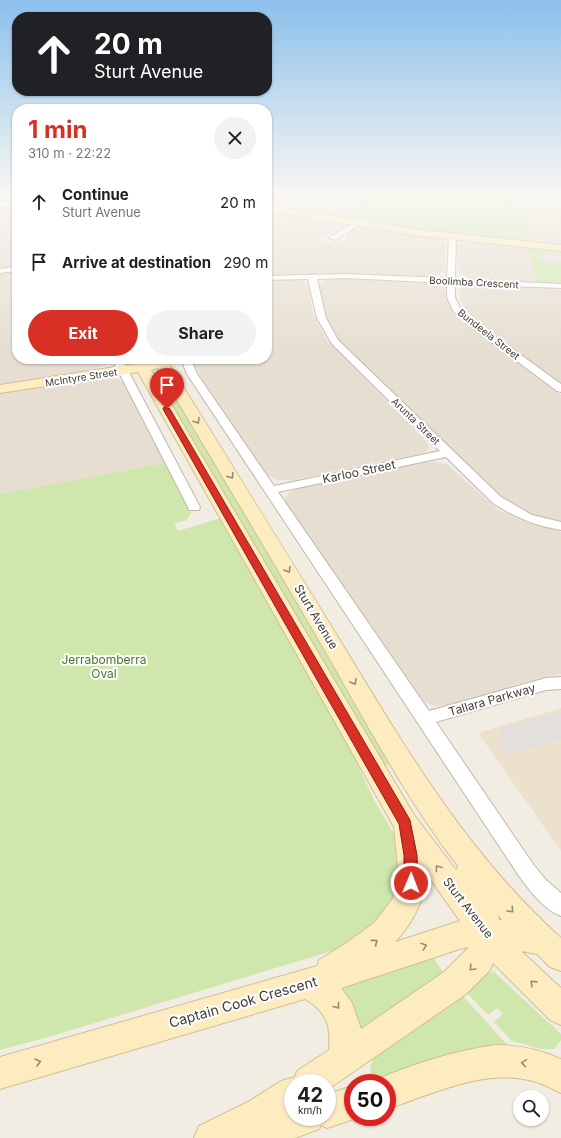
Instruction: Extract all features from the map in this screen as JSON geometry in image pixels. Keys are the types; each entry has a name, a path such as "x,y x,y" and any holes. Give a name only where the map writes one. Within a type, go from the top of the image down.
{"main road":[{"path":"542,246 561,248"},
{"name":"McIntyre Street","path":"0,389 130,364"},
{"name":"Sturt Avenue","path":"151,364 268,536 376,719 432,808 467,858 489,886 552,950"},
{"name":"Sturt Avenue","path":"151,364 405,823 486,933 507,957 561,1009"},
{"path":"323,1074 463,977 480,960 484,947 486,933 482,901 479,892 424,812 376,719"},
{"path":"344,1060 346,1032 341,1012 328,996 306,983 378,940 394,925 402,912 407,898 412,874 405,823"},
{"name":"Captain Cook Crescent","path":"0,1073 361,968 460,935 486,933 521,937 552,950"},
{"path":"396,1089 464,1067 487,1062 507,1061 533,1064 561,1076"},
{"path":"211,1138 260,1114 284,1099"},
{"path":"239,1138 284,1124"}],"street":[{"name":"Bundeela Street","path":"452,246 451,297 456,309 474,325 561,389"},
{"path":"0,271 12,270"},
{"name":"Boolimba Crescent","path":"272,278 312,276 452,280 561,286"},
{"name":"Arunta Street","path":"312,276 317,310 325,330 334,342 497,500 515,513 544,524 561,526"},
{"path":"188,364 192,374 526,870 538,886 561,906"},
{"path":"120,365 194,507"},
{"name":"Karloo Street","path":"270,490 449,453"},
{"name":"Tallara Parkway","path":"424,719 546,684 561,683"}],"shaded area":[{"path":"0,246 12,246 12,267 0,268"},
{"path":"272,246 445,246 445,272 436,276 331,274 272,276"},
{"path":"456,246 528,247 536,283 476,280 459,274"},
{"path":"540,253 561,255 561,262 539,260"},
{"path":"12,271 12,364 108,364 94,370 0,385 0,272"},
{"path":"342,278 428,282 441,285 445,290 450,308 462,321 561,395 561,523 526,513 500,497 339,340 328,323 318,286 319,283 326,280"},
{"path":"289,279 302,281 308,285 313,314 327,340 427,442 429,448 424,453 294,480 277,480 266,474 208,390 194,364 272,364 272,280"},
{"path":"477,284 561,290 561,383 485,328 467,312 460,299 459,290 464,287"},
{"path":"101,376 118,379 125,384 166,463 0,494 0,391"},
{"path":"424,462 436,462 448,465 499,510 520,520 561,532 561,674 537,679 448,705 435,706 420,699 285,502 285,498 290,492 299,488"},
{"path":"561,708 561,851 478,733"},
{"path":"561,712 561,739 506,755 497,740 504,739 499,729"}],"green space":[{"path":"528,247 561,250 561,284 536,283"},
{"path":"176,400 354,692 390,764 384,766 170,401"},
{"name":"Jerrabomberra Oval","path":"166,463 191,513 186,520 174,524 178,531 221,518 354,757 374,800 398,841 401,851 395,906 345,947 55,1035 0,1050 0,494"},
{"path":"430,953 443,972 361,1034 336,988"},
{"path":"494,972 561,1034 561,1040 554,1049 541,1049 512,1041 494,1022 503,1014 497,1008 488,1015 466,992 466,988 488,973"},
{"path":"462,995 512,1050 390,1074 371,1074 370,1069 373,1058"}],"route":[{"path":"167,409 405,823 411,855 411,883"}]}
